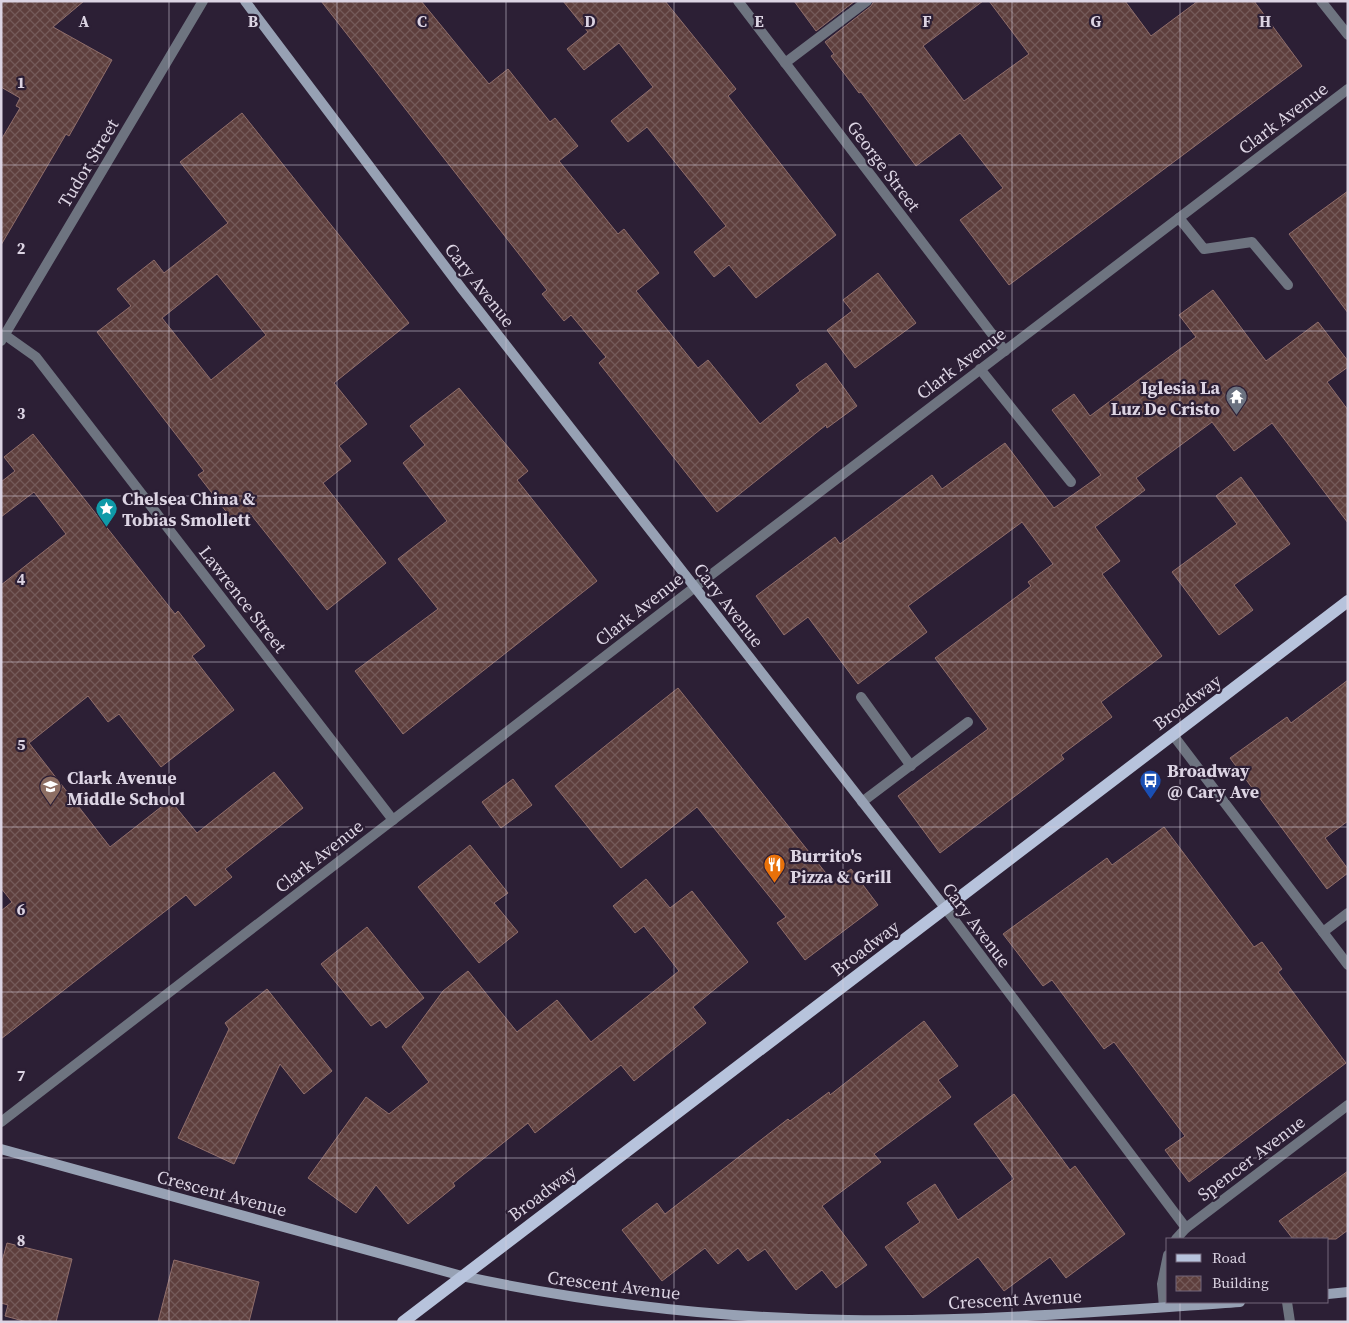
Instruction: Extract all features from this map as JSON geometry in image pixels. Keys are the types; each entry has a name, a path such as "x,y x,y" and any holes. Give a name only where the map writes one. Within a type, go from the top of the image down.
{"main road":[{"name":"Broadway","path":"403,1322 1348,601"}],"street":[{"name":"Tudor Street","path":"3,338 203,1"},
{"name":"Cary Avenue","path":"246,1 462,289 946,909 1186,1228"},
{"name":"George Street","path":"738,1 1005,351"},
{"path":"785,63 867,1"},
{"path":"1322,1 1348,35"},
{"name":"Clark Avenue","path":"1,1122 695,587 1348,89"},
{"path":"1179,218 1204,249 1252,242 1288,285"},
{"name":"Lawrence Street","path":"3,338 36,357 393,820"},
{"path":"980,370 1071,482"},
{"path":"861,697 911,766"},
{"path":"862,802 968,722"},
{"path":"1173,735 1348,965"},
{"path":"1323,932 1348,913"},
{"name":"Spencer Avenue","path":"1177,1238 1186,1228 1348,1105"},
{"name":"Crescent Avenue","path":"1,1149 462,1276 529,1291 642,1306 803,1319 959,1319 1225,1303"},
{"path":"1164,1307 1162,1284 1166,1265"},
{"path":"1329,1294 1348,1292"},
{"path":"1286,1303 1290,1322"}],"building":[{"path":"1,1 84,1 53,27 112,60 69,136 66,134 1,245 1,140 20,108 16,106 20,98 1,87"},
{"path":"321,1 421,1 489,84 508,69 550,122 555,118 578,146 559,161 618,234 624,229 659,273 636,291 698,368 708,360 760,424 800,391 796,385 826,363 857,406 827,428 826,425 717,512 599,363 606,357 571,315 564,321 542,294 547,290"},
{"path":"563,1 665,1 736,89 728,96 836,235 756,298 729,265 714,277 694,252 726,226 647,127 628,142 611,121 653,87 619,43 584,70 567,49 588,32"},
{"path":"794,1 855,1 816,31"},
{"path":"874,1 983,1 923,46 964,101 1029,54 989,1 1125,1 1151,36 1198,1 1254,1 1302,66 1009,285 960,220 1003,188 960,133 916,166 861,92 859,93 831,56 834,54 825,42 871,6"},
{"path":"242,113 409,323 334,383 367,424 339,446 351,461 323,483 386,563 327,610 249,512 235,523 198,475 204,471 97,332 131,306 117,289 154,260 164,273 228,223 180,162","holes":["217,274 266,335 211,380 162,318"]},
{"path":"1348,191 1348,313 1289,234"},
{"path":"878,273 916,323 855,368 827,330 852,311 843,300"},
{"path":"1213,290 1266,361 1318,322 1348,361 1348,367 1327,382 1348,410 1348,523 1272,423 1234,451 1212,422 1136,478 1145,490 1095,527 1120,561 1102,574 1162,656 1101,702 1112,717 1061,755 1064,759 940,853 898,796 988,729 935,658 1031,586 1028,582 1053,564 1022,522 908,606 927,632 858,684 808,617 784,635 756,596 835,537 840,544 932,475 942,489 1005,443 1054,508 1101,475 1052,410 1074,394 1090,416 1196,337 1179,315"},
{"path":"459,388 528,471 517,480 597,581 403,734 355,671 438,609 398,559 447,521 403,463 425,445 410,426"},
{"path":"33,434 175,614 178,611 205,646 192,656 234,710 161,767 119,714 108,722 88,696 29,743 110,847 170,800 197,833 274,772 303,808 225,869 232,877 195,906 186,895 1,1039 1,911 12,902 1,888 1,585 66,534 34,492 1,517 1,482 15,471 4,457"},
{"path":"1241,477 1290,544 1234,585 1253,610 1219,635 1172,572 1237,524 1216,496"},
{"path":"1348,680 1348,821 1325,838 1348,869 1348,873 1327,889 1230,758 1287,717 1291,723"},
{"path":"678,688 833,882 851,869 878,905 805,960 777,923 786,917 697,807 621,868 555,786"},
{"path":"513,779 532,805 501,828 482,802"},
{"path":"1164,827 1254,947 1262,942 1282,969 1278,972 1346,1063 1189,1182 1165,1150 1185,1136 1114,1042 1104,1049 1052,980 1043,986 1003,934 1107,858 1112,865"},
{"path":"470,845 508,893 494,903 518,932 479,963 418,887"},
{"path":"646,879 670,908 692,891 748,962 693,1007 706,1023 634,1081 621,1065 535,1133 528,1123 453,1183 455,1186 408,1224 376,1185 356,1213 308,1178 366,1097 389,1114 429,1082 402,1047 443,991 468,971 517,1032 557,1000 591,1042 679,971 644,926 635,933 613,906"},
{"path":"367,927 424,998 386,1028 380,1020 371,1026 321,964"},
{"path":"267,989 332,1071 304,1094 280,1064 234,1164 178,1138 229,1029 225,1023"},
{"path":"924,1021 958,1066 938,1080 951,1097 874,1154 881,1162 822,1206 867,1265 836,1288 822,1270 796,1290 765,1249 748,1261 738,1248 718,1264 705,1248 662,1281 622,1230 657,1203 665,1214 788,1119 790,1121 829,1092 830,1095"},
{"path":"1014,1094 1070,1170 1075,1166 1125,1234 1066,1278 1050,1257 1004,1291 978,1257 923,1298 885,1247 920,1222 907,1203 935,1184 958,1220 1014,1179 974,1124"},
{"path":"1348,1171 1348,1230 1336,1239 1292,1238 1279,1221"},
{"path":"7,1243 72,1259 56,1322 27,1322 5,1316 8,1305 1,1303 1,1265"},
{"path":"174,1260 259,1282 249,1322 158,1322"}],"place":[{"name":"Iglesia La Luz De Cristo","path":"1236,416"},
{"name":"Chelsea China & Tobias Smollett","path":"106,527"},
{"name":"Broadway @ Cary Ave","path":"1151,799"},
{"name":"Clark Avenue Middle School","path":"51,806"},
{"name":"Burrito's Pizza & Grill","path":"774,884"}]}
